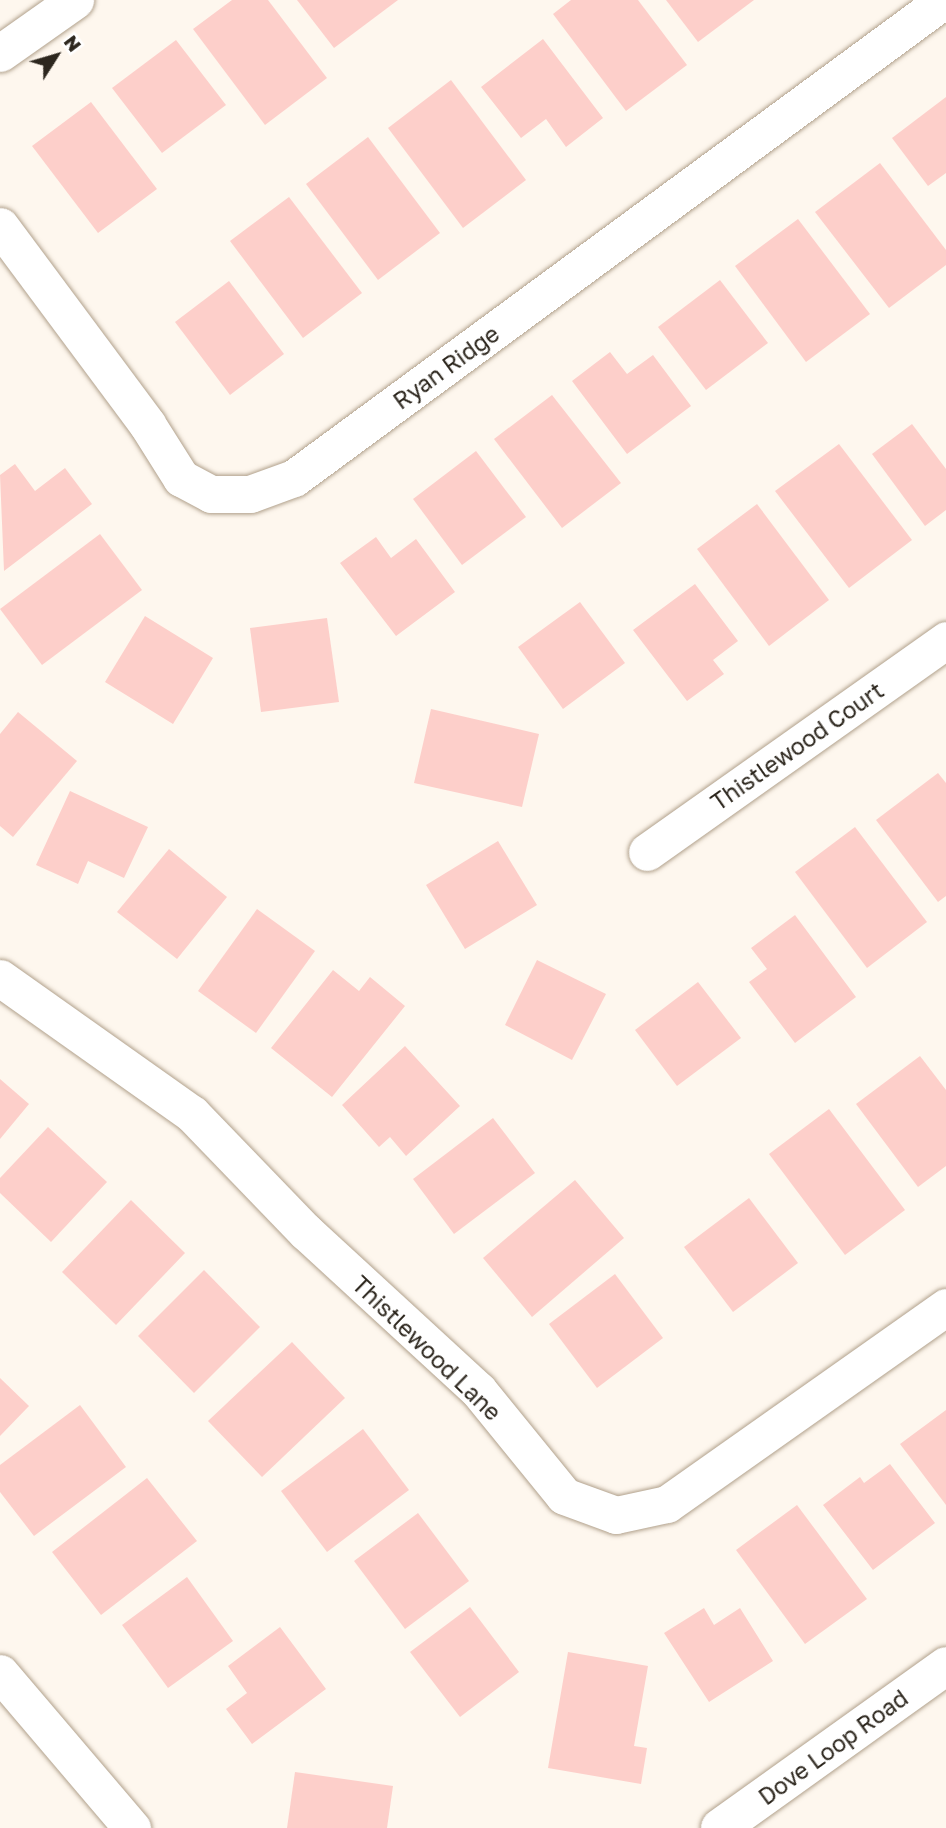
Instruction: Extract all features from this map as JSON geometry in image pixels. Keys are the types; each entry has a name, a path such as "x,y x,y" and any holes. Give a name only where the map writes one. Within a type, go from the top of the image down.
{"street":[{"path":"0,53 75,0"},
{"name":"Ryan Ridge","path":"0,226 148,424 181,478 211,494 250,494 294,478 944,0"},
{"name":"Thistlewood Court","path":"647,852 946,640"},
{"name":"Thistlewood Lane","path":"0,978 192,1114 306,1232 478,1390 564,1496 616,1515 667,1504 946,1307"},
{"name":"Dove Loop Road","path":"720,1828 946,1666"},
{"path":"0,1673 132,1828"}],"building":[{"path":"232,0 268,0 327,78 265,125 193,29"},
{"path":"297,0 398,0 334,48"},
{"path":"571,0 638,0 687,65 626,111 553,14"},
{"path":"666,0 754,0 698,42"},
{"path":"543,39 603,118 566,147 546,119 521,138 481,87"},
{"path":"176,40 226,105 162,153 112,88"},
{"path":"451,80 526,180 463,228 388,128"},
{"path":"946,97 946,173 928,186 892,138"},
{"path":"91,102 157,189 98,233 32,146"},
{"path":"368,137 440,233 378,280 306,184"},
{"path":"880,163 946,250 946,265 889,308 815,212"},
{"path":"289,197 362,293 303,338 230,241"},
{"path":"798,219 870,314 806,362 735,266"},
{"path":"720,280 768,343 706,390 658,327"},
{"path":"229,281 284,354 230,395 175,322"},
{"path":"610,352 627,374 653,355 691,406 627,454 572,381"},
{"path":"552,395 621,483 562,528 494,439"},
{"path":"912,424 946,469 946,510 925,526 872,454"},
{"path":"839,444 912,540 849,588 775,491"},
{"path":"476,451 526,517 462,565 413,499"},
{"path":"15,464 35,491 65,468 92,504 4,571 0,475"},
{"path":"757,504 829,600 769,646 697,549"},
{"path":"100,534 142,590 42,665 0,609"},
{"path":"376,537 391,558 416,539 455,592 396,636 340,563"},
{"path":"695,584 738,641 713,660 724,674 687,701 633,630"},
{"path":"580,602 625,663 563,709 518,647"},
{"path":"145,616 213,658 173,724 105,682"},
{"path":"327,618 339,702 261,712 250,628"},
{"path":"431,709 539,734 522,807 414,783"},
{"path":"18,712 77,761 13,837 0,826 0,734"},
{"path":"938,773 946,783 946,896 938,902 876,820"},
{"path":"70,791 148,827 124,878 88,861 78,884 36,865"},
{"path":"855,827 927,922 867,968 795,872"},
{"path":"498,841 537,905 465,949 426,885"},
{"path":"169,849 227,897 177,959 117,912"},
{"path":"257,909 315,951 256,1033 198,991"},
{"path":"795,915 856,997 795,1043 749,982 767,969 751,948"},
{"path":"537,960 606,994 572,1060 505,1025"},
{"path":"333,970 359,991 370,977 405,1006 332,1097 271,1048"},
{"path":"698,982 741,1038 677,1086 635,1030"},
{"path":"405,1046 460,1106 406,1156 390,1137 379,1147 342,1105"},
{"path":"920,1056 946,1090 946,1166 918,1187 856,1104"},
{"path":"0,1079 29,1104 0,1139"},
{"path":"829,1109 905,1210 845,1255 769,1154"},
{"path":"493,1118 535,1173 454,1234 413,1179"},
{"path":"48,1127 107,1182 51,1242 0,1193 0,1178"},
{"path":"575,1180 624,1238 532,1317 483,1258"},
{"path":"749,1198 798,1263 733,1312 684,1247"},
{"path":"131,1200 185,1253 116,1325 62,1272"},
{"path":"204,1270 260,1327 194,1393 138,1336"},
{"path":"615,1274 663,1338 597,1388 549,1324"},
{"path":"292,1342 345,1398 262,1477 208,1421"},
{"path":"0,1378 29,1406 0,1436"},
{"path":"80,1405 126,1467 34,1536 0,1492 0,1465"},
{"path":"946,1410 946,1505 900,1444"},
{"path":"363,1429 409,1490 327,1552 281,1491"},
{"path":"890,1464 935,1523 873,1570 823,1505 860,1477 864,1483"},
{"path":"147,1478 197,1541 101,1615 52,1552"},
{"path":"797,1505 867,1599 805,1644 736,1550"},
{"path":"418,1513 469,1581 405,1629 354,1561"},
{"path":"187,1577 233,1641 168,1688 122,1625"},
{"path":"470,1607 519,1672 460,1717 410,1652"},
{"path":"704,1608 714,1625 740,1608 773,1661 709,1702 664,1633"},
{"path":"280,1627 326,1689 252,1744 226,1709 247,1693 228,1666"},
{"path":"568,1652 648,1666 634,1746 647,1748 641,1784 548,1768"},
{"path":"295,1772 393,1786 387,1828 287,1828"}]}
